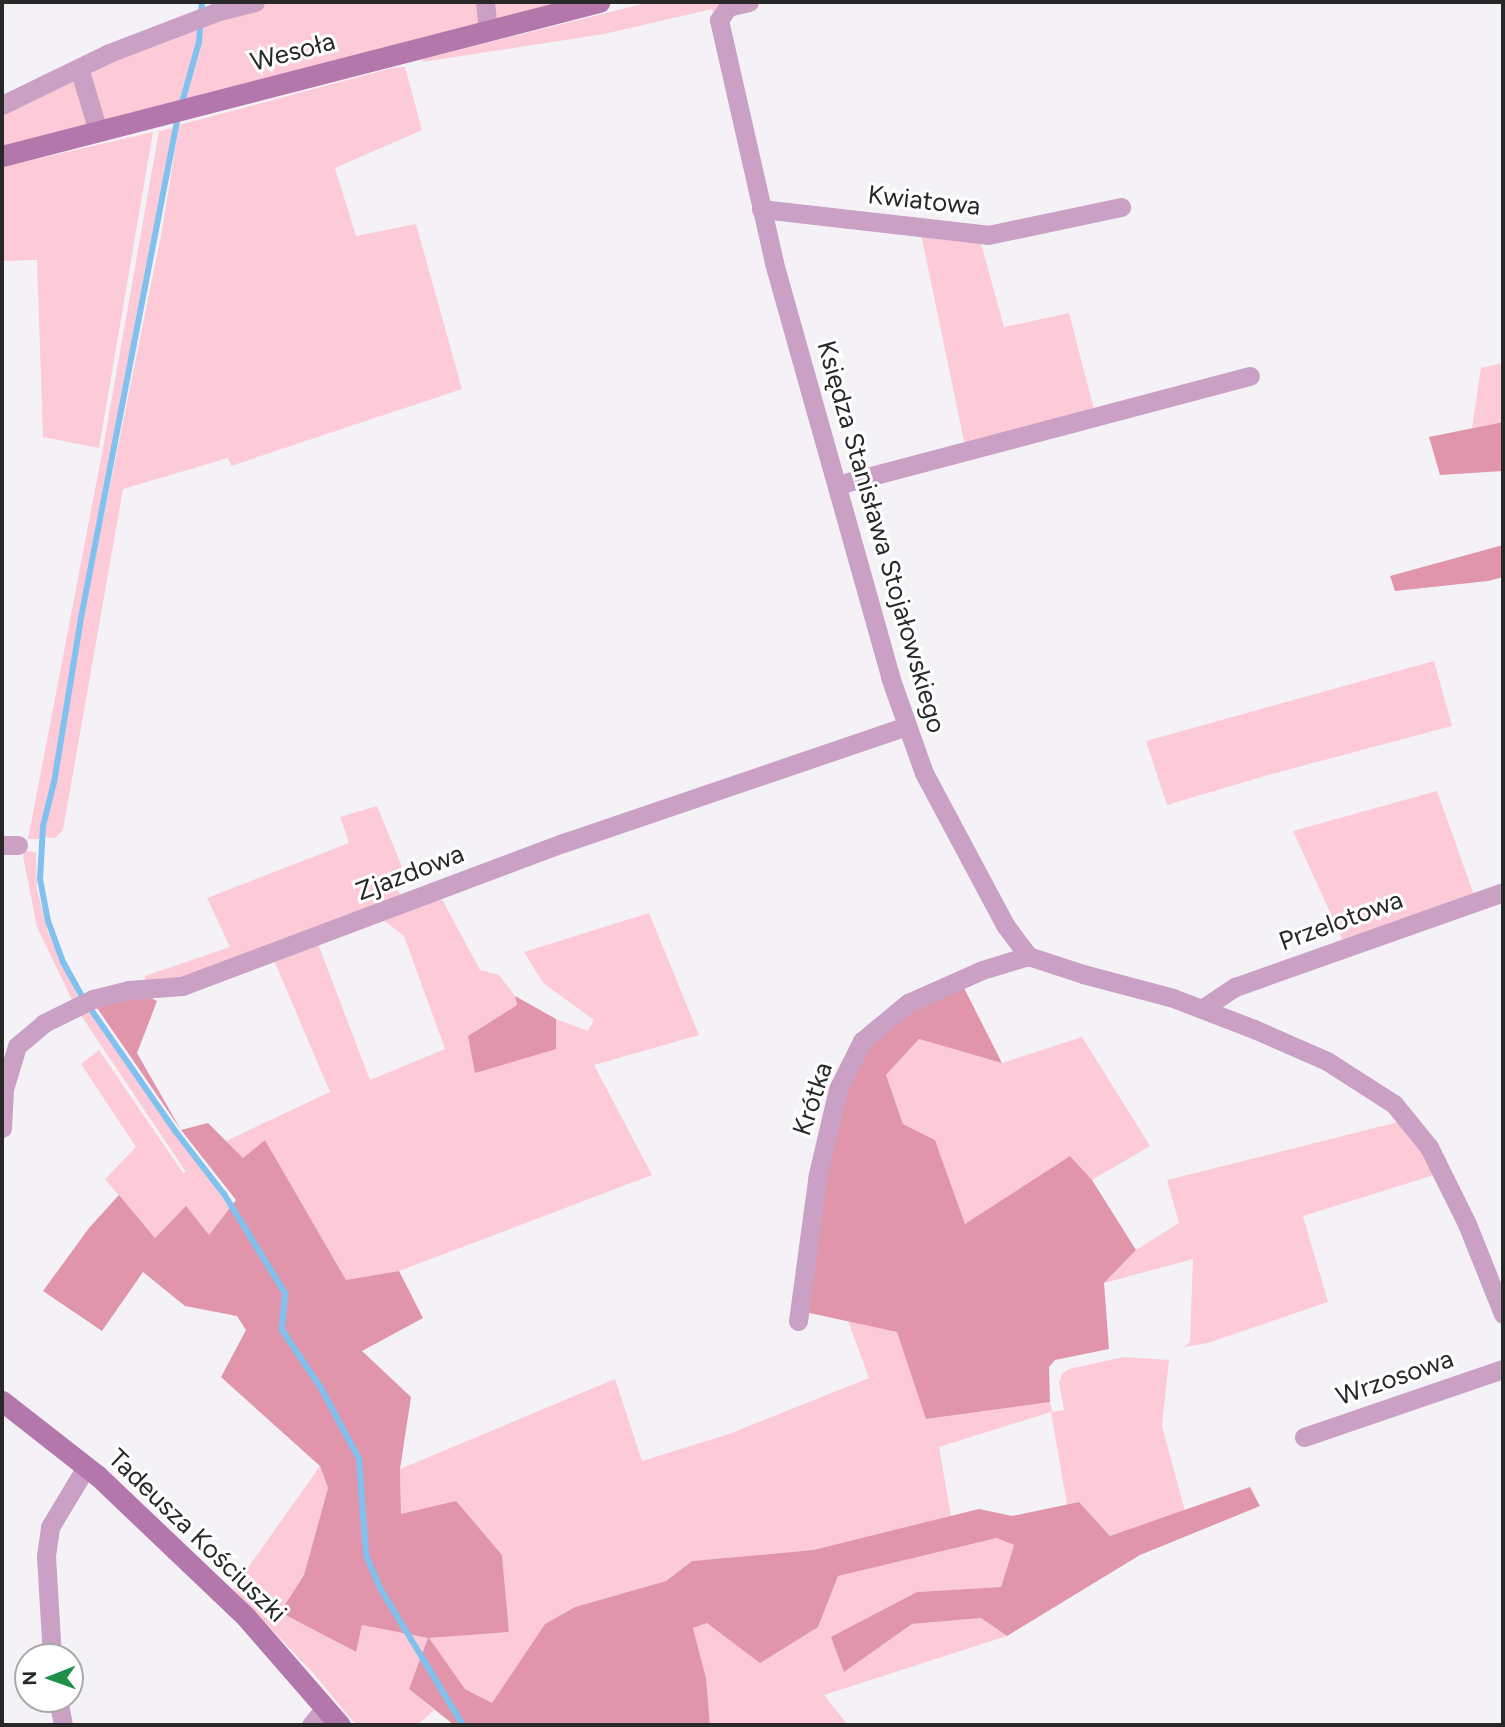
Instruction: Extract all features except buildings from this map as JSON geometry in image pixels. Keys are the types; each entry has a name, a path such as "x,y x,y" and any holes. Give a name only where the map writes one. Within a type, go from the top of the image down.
{"main road":[{"name":"Wesoła","path":"2,156 599,2"},
{"name":"Tadeusza Kościuszki","path":"2,1401 86,1467 246,1618 340,1725"}],"street":[{"path":"485,2 488,30"},
{"name":"Księdza Stanisława Stojałowskiego","path":"749,2 728,7 719,20 761,209 890,677 924,774 1005,925 1028,956"},
{"path":"2,104 178,26 247,3"},
{"path":"79,68 98,131"},
{"name":"Kwiatowa","path":"761,209 988,235 1121,207"},
{"path":"837,485 1250,376"},
{"name":"Zjazdowa","path":"2,1128 4,1089 17,1046 44,1023 84,1003 129,990 183,986 576,838 907,726"},
{"name":"Przelotowa","path":"1202,1009 1235,987 1503,892"},
{"path":"1028,956 1202,1009 1327,1061 1394,1104 1429,1147 1467,1224 1503,1314"},
{"name":"Krótka","path":"798,1321 818,1174 838,1089 862,1041 908,1003 982,970 1028,956"},
{"name":"Wrzosowa","path":"1304,1437 1503,1369"},
{"path":"51,1643 46,1556 50,1527 86,1467"},
{"path":"311,1725 325,1708"}],"shaded area":[{"path":"255,2 605,2 2,156 2,105"},
{"path":"650,2 731,2 714,17 712,9 604,34 422,62 423,59"},
{"path":"405,67 422,130 335,168 356,236 416,224 462,389 231,466 228,458 123,489 63,830 55,838 44,837 84,614 162,230 179,125 392,68"},
{"path":"173,128 156,231 77,628 53,780 39,839 28,839 103,448 159,131"},
{"path":"153,132 99,448 43,437 37,260 2,261 2,167"},
{"path":"921,234 980,240 1004,327 1069,313 1095,413 965,446"},
{"path":"1503,363 1503,422 1472,428 1481,368"},
{"path":"1503,422 1503,471 1440,475 1429,437"},
{"path":"1503,545 1503,577 1395,591 1390,576"},
{"path":"1434,661 1452,726 1167,805 1146,741"},
{"path":"1437,791 1474,895 1343,941 1293,831"},
{"path":"377,806 405,874 393,878 401,898 181,982 146,984 145,976 230,947 207,898 349,843 340,817"},
{"path":"25,851 36,852 37,889 48,932 79,999 73,1002 37,927 23,856"},
{"path":"437,898 443,901 480,970 499,975 515,996 517,1005 468,1036 556,1049 556,1019 588,1031 594,1020 543,983 524,952 649,913 699,1035 594,1065 652,1175 399,1271 346,1280 265,1140 243,1158 226,1141 330,1092 273,958 318,944 370,1080 445,1049 404,936 382,919"},
{"path":"962,984 1002,1063 919,1039 886,1075 903,1124 935,1140 965,1224 1070,1156 1092,1180 1136,1250 1104,1283 1109,1349 1055,1360 1049,1367 1050,1402 926,1419 897,1332 805,1312 823,1174 842,1090 865,1046 909,1007"},
{"path":"147,996 157,1001 137,1053 181,1130 95,1005"},
{"path":"515,996 556,1019 556,1049 475,1073 468,1036 517,1005"},
{"path":"88,1009 230,1208 209,1235 155,1238 105,1179 136,1147 81,1064 99,1050 183,1173 186,1172 80,1014"},
{"path":"1082,1037 1150,1146 1092,1180 1070,1157 965,1225 935,1140 903,1124 886,1075 919,1039 1002,1063"},
{"path":"1402,1121 1421,1144 1434,1175 1303,1216 1328,1302 1208,1343 1184,1347 1190,1342 1193,1259 1104,1283 1136,1250 1179,1223 1167,1180"},
{"path":"208,1123 243,1158 265,1140 346,1280 399,1271 423,1318 362,1351 411,1397 400,1469 401,1514 456,1501 502,1555 509,1632 429,1638 465,1689 492,1703 545,1624 575,1607 666,1581 692,1561 813,1550 979,1509 1012,1516 1079,1502 1110,1536 1250,1487 1260,1506 1140,1555 1007,1636 981,1618 912,1624 844,1672 831,1637 917,1592 1001,1587 1014,1545 997,1538 838,1576 818,1627 760,1663 707,1623 693,1628 706,1678 710,1725 454,1725 409,1689 428,1638 362,1625 356,1652 280,1612 304,1575 328,1488 320,1466 221,1377 246,1330 237,1316 185,1306 143,1272 102,1331 43,1291 89,1228 119,1195 155,1238 186,1206 209,1235 236,1200 181,1130"},
{"path":"848,1321 897,1332 927,1419 1050,1402 1052,1412 1064,1410 1059,1382 1062,1374 1069,1369 1124,1357 1169,1360 1162,1426 1185,1511 1110,1536 1079,1502 1067,1505 1051,1412 939,1447 951,1516 813,1550 692,1561 666,1581 575,1607 545,1624 492,1703 465,1689 429,1639 409,1689 434,1710 417,1725 356,1725 314,1674 233,1589 320,1466 328,1488 304,1575 280,1611 355,1652 362,1625 429,1638 509,1632 502,1555 401,1514 400,1469 615,1379 642,1461 729,1434 869,1378"},
{"path":"997,1538 1014,1545 1001,1587 917,1592 844,1672 912,1624 981,1618 1007,1636 824,1695 848,1725 710,1725 706,1678 693,1628 706,1623 818,1627 837,1576"}],"waterway":[{"path":"181,106 199,42 202,2"},
{"path":"178,116 81,618 54,782 43,826 40,879 48,921 63,962 81,995 176,1132 224,1194 285,1293 282,1330 321,1388 359,1459 366,1555 380,1588 463,1725"}]}
